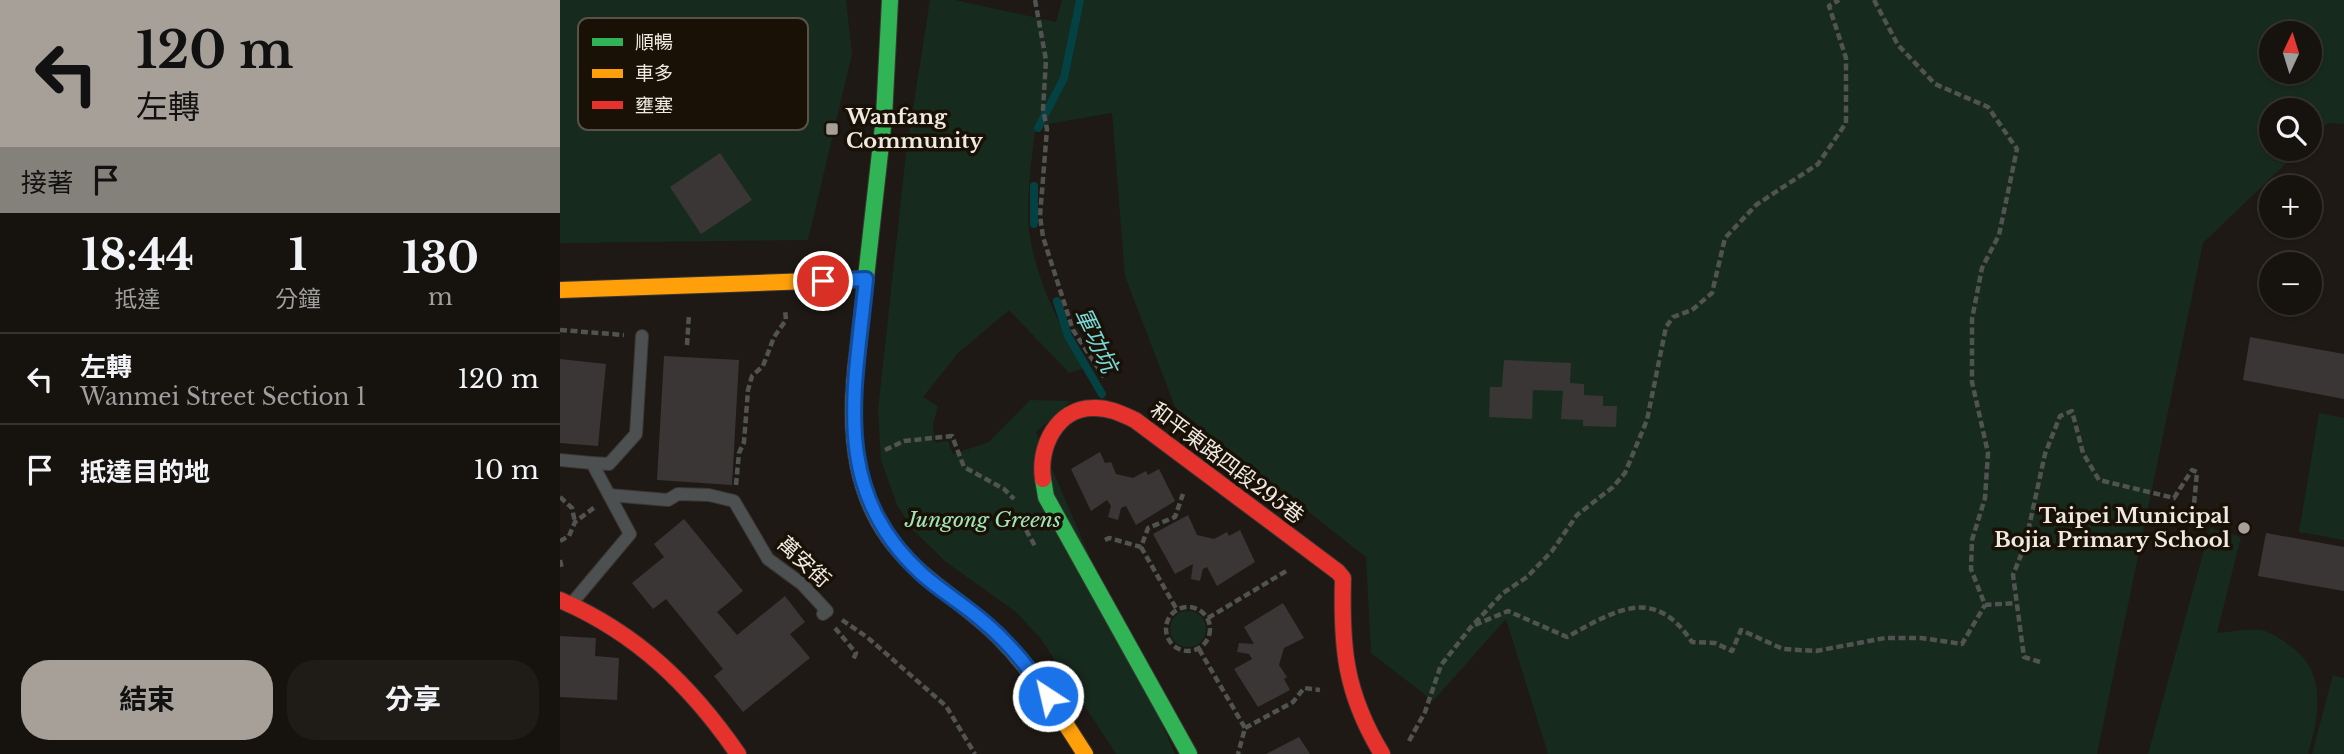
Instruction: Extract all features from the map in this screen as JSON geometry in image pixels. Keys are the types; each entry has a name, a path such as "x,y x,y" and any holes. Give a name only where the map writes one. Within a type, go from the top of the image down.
{"street":[{"path":"890,0 887,81 852,414 858,471 866,499 882,529 915,568 985,622 1012,648 1035,677 1085,754"},
{"path":"560,290 866,279"},
{"name":"和平東路四段295巷","path":"1189,754 1046,497 1039,474 1041,451 1049,432 1063,417 1080,410 1101,407 1121,412 1204,471 1343,578 1341,632 1349,693 1382,754"},
{"path":"565,602 638,643 682,681 720,726 738,754"}],"lane":[{"path":"560,460 609,464 636,434 642,336"},
{"path":"565,602 630,534 592,463"},
{"path":"609,495 668,500 678,494 709,495 734,501"},
{"name":"萬安街","path":"734,501 768,559 802,584 825,612"}],"path":[{"path":"1035,0 1046,60 1043,109 1047,129 1040,216 1043,237 1073,330 1113,391 1121,412"},
{"path":"1408,744 1425,712 1441,665 1471,627 1503,593 1527,577 1552,551 1577,515 1614,487 1625,473 1647,420 1666,327 1672,317 1692,310 1712,293 1725,237 1756,205 1818,164 1846,123 1846,58 1829,6 1839,0"},
{"path":"1874,0 1898,45 1935,84 1988,107 2017,149 2000,235 1982,268 1972,319 1972,382 1988,453 1985,498 1972,540 1971,569 1985,605"},
{"path":"734,501 739,453 744,442 748,390 752,376 763,366 774,337 786,320 784,303"},
{"path":"560,330 642,336"},
{"path":"2040,662 2024,657 2012,575 2025,545 2045,453 2060,416 2072,411 2083,453 2099,480 2174,498 2192,470 2197,472 2194,504"},
{"path":"904,441 952,436 964,467 1004,489 1020,510"},
{"path":"1141,547 1148,528 1175,517 1180,498 1204,471"},
{"path":"560,497 572,508 575,522 569,536 560,541"},
{"path":"1079,555 1109,538 1141,547 1177,610"},
{"path":"1208,618 1286,574 1305,547"},
{"path":"1985,605 2015,603"},
{"path":"1471,627 1508,611 1567,637 1615,610 1653,606 1678,621 1692,642 1715,643 1732,651 1741,630 1783,649 1816,651 1885,638 1921,638 1962,644 1985,605"},
{"path":"1194,607 1208,618 1210,635 1199,649 1182,651 1168,641 1166,623 1177,610 1194,607"},
{"path":"825,612 856,653 853,660"},
{"path":"825,612 867,637 946,706 975,754"},
{"path":"1199,649 1245,729"},
{"path":"1238,754 1245,729 1293,702 1304,688 1349,693"}],"green space":[{"path":"560,0 846,0 852,54 808,240 560,243"},
{"name":"Jungong Greens","path":"930,0 955,0 1056,22 1062,0 2344,0 2344,124 2328,123 2322,129 2322,98 2259,98 2259,161 2288,161 2274,175 2259,175 2259,189 2203,243 2097,754 1548,754 1506,619 1433,701 1371,653 1366,557 1175,407 1125,276 1112,113 1036,126 1031,163 1028,218 1032,248 1042,284 1057,319 1085,368 1069,373 1009,310 958,353 923,397 938,406 933,424 935,443 948,441 953,454 989,442 1030,400 1071,401 1036,432 1175,754 1116,754 1041,639 1016,612 946,562 913,530 897,505 881,460 878,410 906,154"},
{"path":"2319,413 2344,418 2344,540 2299,532"},
{"path":"2210,528 2241,537 2217,633 2249,629 2270,633 2299,653 2314,678 2317,692 2316,722 2308,754 2148,754"},
{"path":"1188,611 1201,616 1206,629 1201,642 1188,647 1175,642 1170,629 1175,616"},
{"path":"2333,675 2344,678 2344,754 2312,754"}],"building":[{"path":"720,153 752,200 701,234 670,187"},
{"path":"2250,337 2344,354 2344,399 2243,380"},
{"path":"664,356 739,360 732,485 657,480"},
{"path":"560,359 606,364 598,446 560,443"},
{"path":"1504,360 1571,363 1570,383 1584,384 1584,395 1603,396 1603,406 1617,406 1616,427 1583,426 1583,420 1561,419 1563,391 1533,390 1532,419 1489,417 1490,387 1502,387"},
{"path":"1100,452 1105,463 1111,462 1116,474 1133,478 1146,471 1148,475 1159,469 1175,501 1136,525 1126,506 1121,508 1118,520 1108,517 1111,506 1107,500 1091,511 1071,469"},
{"path":"1188,515 1197,535 1214,539 1227,532 1229,536 1240,530 1255,562 1217,586 1207,567 1203,569 1200,581 1191,579 1193,564 1175,574 1153,534"},
{"path":"684,519 743,591 717,612 737,635 785,596 805,622 790,634 810,658 743,712 714,676 723,669 666,599 653,609 632,583 664,557 654,544"},
{"path":"2266,533 2344,547 2344,591 2258,576"},
{"path":"1283,603 1304,638 1284,648 1279,665 1287,677 1284,679 1290,690 1258,707 1234,669 1252,659 1249,654 1237,652 1239,643 1254,644 1244,627"},
{"path":"560,636 596,638 595,656 619,658 617,700 560,697"},
{"path":"1299,737 1310,754 1266,754"}],"waterway":[{"name":"軍功坑","path":"1038,128 1064,78 1080,0"},
{"name":"軍功坑","path":"1034,186 1034,224"},
{"name":"軍功坑","path":"1057,301 1068,336 1102,394"}],"traffic: fast":[{"path":"858,349 884,117 890,0"},
{"path":"1043,479 1046,497 1189,754"}],"traffic: slow":[{"path":"560,290 866,279"},
{"path":"858,349 853,408 854,438 858,466 877,519 893,543 914,566 980,619 1012,651 1046,694 1085,754"}],"traffic: jam":[{"path":"1043,479 1042,467 1047,442 1060,422 1080,410 1099,408 1115,411 1135,420 1338,572 1343,578 1343,626 1353,690 1360,711 1382,754"},
{"path":"560,600 614,628 660,664 701,706 738,754"}],"place":[{"name":"Wanfang Community","path":"832,129"},
{"name":"Taipei Municipal Bojia Primary School","path":"2244,528"}],"route":[{"path":"823,281 866,279 852,414 853,437 866,499 882,529 923,575 985,622 1012,648 1048,696"}]}
